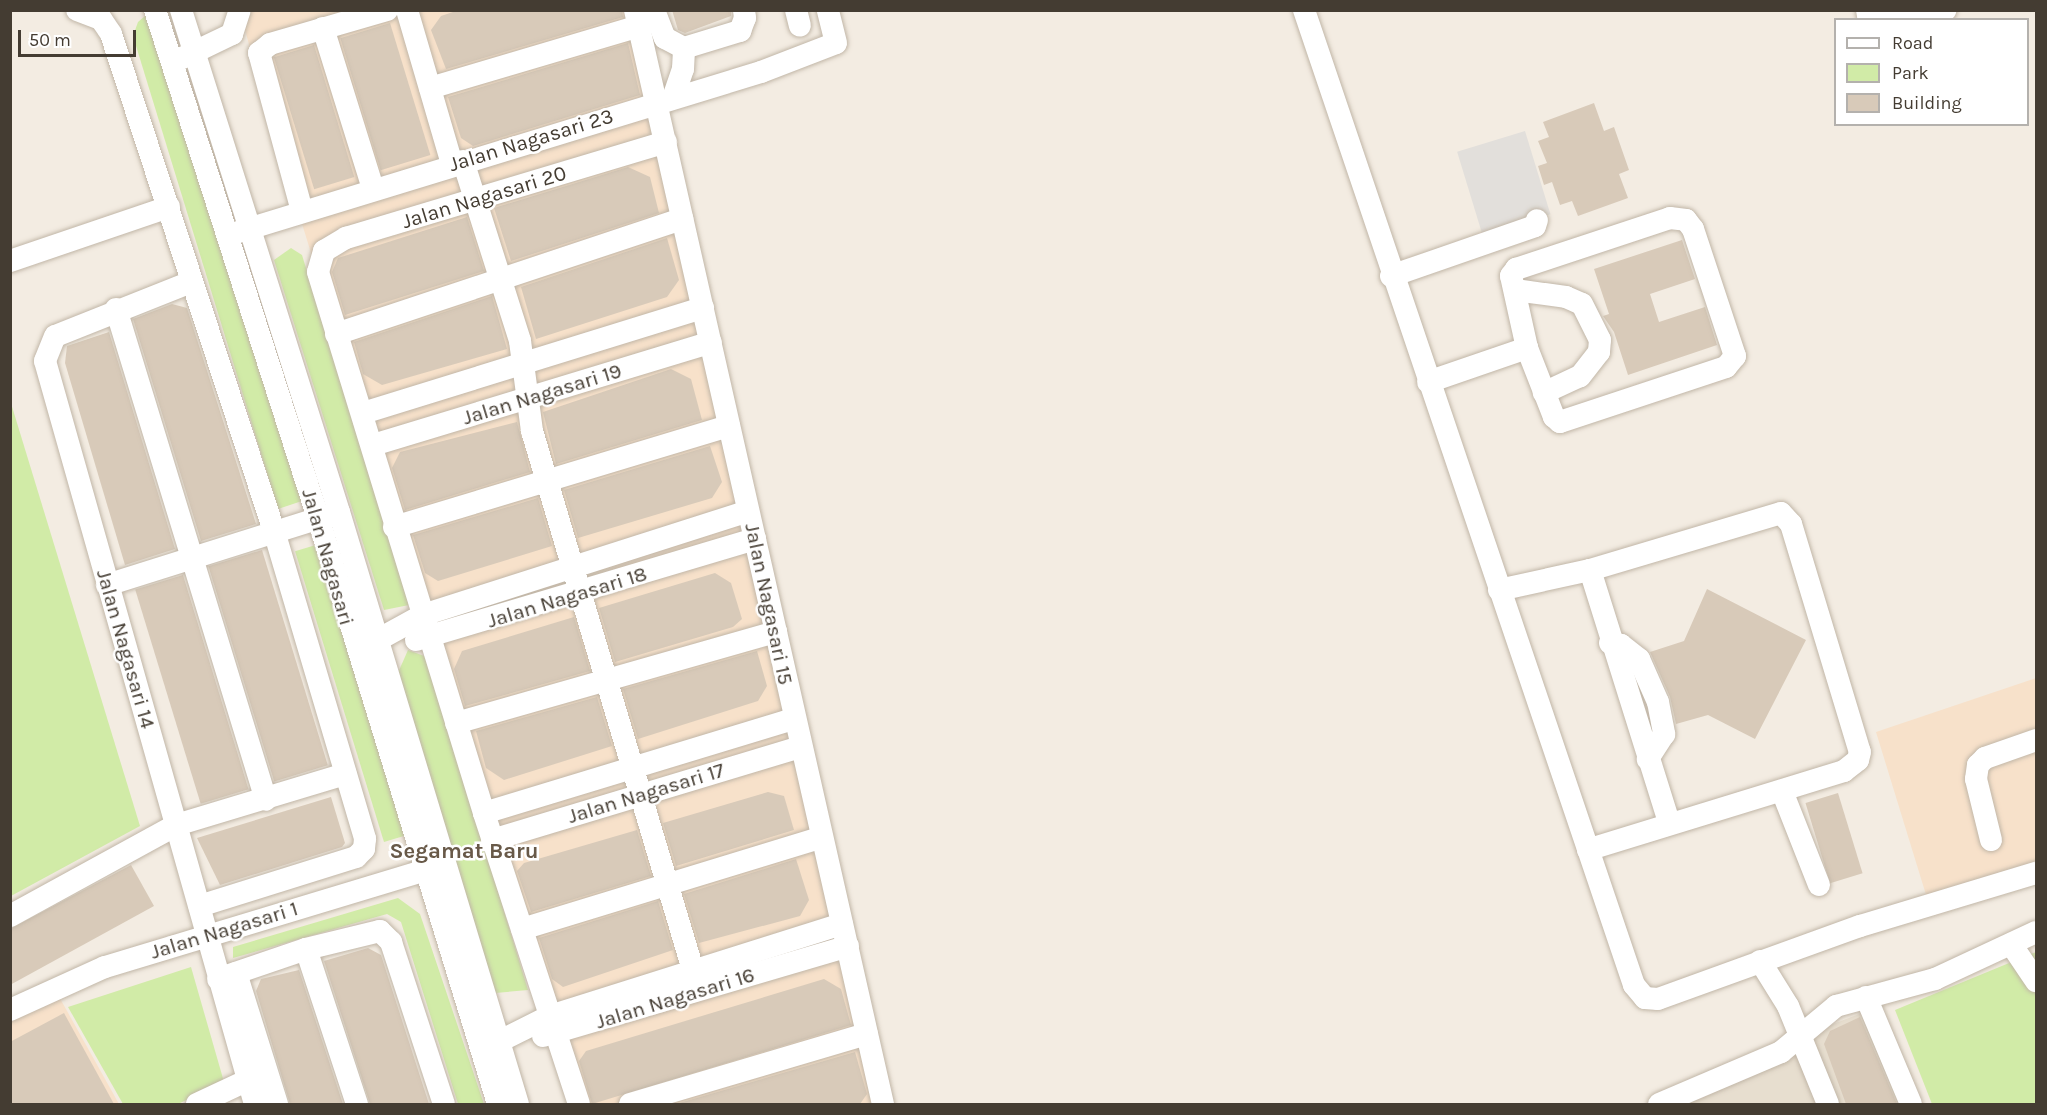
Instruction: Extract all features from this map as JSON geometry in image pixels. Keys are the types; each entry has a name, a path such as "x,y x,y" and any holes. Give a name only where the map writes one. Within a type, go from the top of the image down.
{"street":[{"path":"10,916 176,825 266,800 345,774 274,531 111,34 101,19 77,10"},
{"name":"Jalan Nagasari","path":"155,10 184,58"},
{"name":"Jalan Nagasari","path":"181,10 184,58 328,515 366,647 490,1046 518,1104"},
{"path":"184,58 232,34 240,10"},
{"path":"302,211 259,53 270,44 387,10"},
{"path":"407,10 430,88 457,163 475,200 502,279 526,365 532,431 699,990"},
{"path":"430,88 643,16 665,38 684,48 740,31 746,18 744,10"},
{"name":"Jalan Nagasari 23","path":"238,232 457,163 761,72 836,43 828,10"},
{"path":"1304,10 1391,276 1634,985 1645,998 1658,999 1760,961 2037,873"},
{"path":"1885,18 1945,10"},
{"name":"Jalan Nagasari 15","path":"643,16 665,100 666,142 682,219 704,308 820,838 848,946 883,1104"},
{"path":"323,28 373,189"},
{"path":"665,100 683,69 684,48"},
{"name":"Jalan Nagasari 20","path":"336,334 318,272 324,251 346,238 666,142"},
{"path":"10,261 169,207"},
{"path":"1670,218 1682,219 1693,229 1734,356 1726,367 1565,422 1554,417 1527,348 1511,276 1519,267 1670,218"},
{"path":"579,1104 492,840 394,527 363,413 336,334 682,219"},
{"path":"1391,276 1535,226 1537,220"},
{"name":"Jalan Nagasari 14","path":"191,282 116,309 55,336 45,362 208,934 227,976 277,1104"},
{"path":"1515,290 1566,297 1582,304 1600,340 1599,352 1580,376 1544,393"},
{"path":"363,413 526,365 704,308"},
{"path":"116,309 266,800"},
{"name":"Jalan Nagasari 19","path":"373,446 711,342"},
{"path":"1428,382 1527,348"},
{"path":"394,527 729,426"},
{"path":"366,647 423,615 748,511"},
{"path":"1499,590 1590,570 1781,513 1787,516 1860,752 1858,760 1844,771 1782,791 1669,822 1588,850"},
{"path":"107,585 328,515"},
{"name":"Jalan Nagasari 18","path":"366,647 430,638 755,539"},
{"path":"1590,570 1610,643 1669,822"},
{"path":"456,723 776,632"},
{"path":"484,813 794,719"},
{"path":"1991,840 1978,788 1978,765 1985,758 2037,740"},
{"name":"Jalan Nagasari 17","path":"492,840 800,747"},
{"name":"Jalan Nagasari 1","path":"200,906 356,857 364,849 364,831 345,774"},
{"path":"1782,791 1819,885"},
{"path":"522,929 820,838"},
{"name":"Jalan Nagasari 1","path":"10,1010 105,967 208,934 434,868"},
{"path":"553,1025 693,968 842,924"},
{"path":"227,976 374,929 386,934 444,1104"},
{"path":"1665,1103 1781,1052 1827,1012 1866,997 1935,979 2037,932"},
{"path":"2012,944 2037,981"},
{"name":"Jalan Nagasari 16","path":"490,1046 553,1025 699,990 848,946"},
{"path":"306,949 357,1104"},
{"path":"1760,961 1802,1036 1828,1104"},
{"name":"Jalan Nagasari 14","path":"227,976 255,1104"},
{"path":"1866,997 1911,1104"},
{"path":"630,1104 867,1034"},
{"name":"Jalan Nagasari","path":"490,1046 498,1104"},
{"path":"197,1104 248,1080"}],"shaded area":[{"path":"249,10 640,11 889,1104 573,1104 271,123 245,30"},
{"path":"1525,131 1550,214 1483,235 1457,152"},
{"path":"2036,678 2036,864 1927,898 1876,732"},
{"path":"57,993 119,1104 11,1104 11,1017"},
{"path":"1880,1006 1918,1104 1686,1104 1828,1026"}],"green space":[{"path":"145,16 153,21 305,500 278,509 133,36 138,22"},
{"path":"291,248 302,255 409,605 384,610 274,260"},
{"path":"10,400 140,826 11,896 10,896"},
{"path":"319,544 408,835 384,842 295,551"},
{"path":"408,650 427,657 528,990 495,993 397,675"},
{"path":"398,898 420,914 484,1104 458,1104 401,922 387,914 233,958 233,947"},
{"path":"2036,952 2036,1104 1932,1104 1895,1010"},
{"path":"191,967 224,1082 178,1104 123,1104 68,1007"}],"building":[{"path":"459,10 622,10 623,17 446,69 431,30 441,16"},
{"path":"672,10 731,10 731,16 685,33 678,30"},
{"path":"390,23 430,155 381,170 340,38"},
{"path":"628,43 640,95 473,146 461,138 448,97"},
{"path":"314,45 354,177 314,189 274,57"},
{"path":"1594,103 1604,131 1614,127 1629,170 1619,174 1628,198 1578,216 1572,201 1560,205 1552,182 1544,185 1538,166 1547,163 1538,141 1549,137 1543,122"},
{"path":"628,167 650,177 659,213 511,261 494,208"},
{"path":"467,217 484,271 345,315 332,272 338,258"},
{"path":"667,238 679,280 667,297 536,339 521,287"},
{"path":"1682,240 1695,279 1650,294 1659,322 1705,307 1717,345 1628,375 1614,332 1603,316 1609,314 1594,269"},
{"path":"492,296 507,349 382,385 363,374 354,342"},
{"path":"172,304 187,308 256,524 201,541 133,319"},
{"path":"109,332 175,549 125,565 65,363 67,346"},
{"path":"671,369 691,379 702,420 556,464 543,412"},
{"path":"517,422 530,472 405,510 392,468 400,452"},
{"path":"710,446 722,482 712,498 578,538 564,490"},
{"path":"538,498 552,546 438,581 425,573 413,535"},
{"path":"262,550 328,765 274,782 208,566"},
{"path":"715,573 731,583 742,619 733,627 615,662 599,608"},
{"path":"183,575 248,789 201,804 135,590"},
{"path":"1707,589 1806,640 1755,739 1708,715 1676,724 1670,697 1650,652 1684,641"},
{"path":"574,617 590,671 465,706 454,669 462,651"},
{"path":"757,651 767,686 758,701 638,739 623,689"},
{"path":"597,697 612,746 504,780 486,768 476,731"},
{"path":"768,792 784,796 794,830 676,866 663,823"},
{"path":"1838,793 1863,873 1830,883 1805,803"},
{"path":"331,797 345,843 342,847 220,885 197,838"},
{"path":"637,830 651,876 531,912 517,871 524,863"},
{"path":"796,859 809,900 800,916 699,943 684,894"},
{"path":"131,865 154,906 10,985 10,929"},
{"path":"658,901 673,950 563,987 552,979 539,938"},
{"path":"368,948 381,955 429,1104 370,1104 324,961"},
{"path":"299,970 343,1104 290,1104 256,991 261,979"},
{"path":"824,979 841,989 851,1025 592,1104 579,1061 586,1051"},
{"path":"64,1013 114,1104 10,1104 10,1042"},
{"path":"1860,1017 1897,1104 1846,1104 1824,1044 1830,1031"},
{"path":"855,1052 867,1094 860,1104 676,1104"}],"district":[{"name":"Segamat Baru","path":"464,852"}]}
